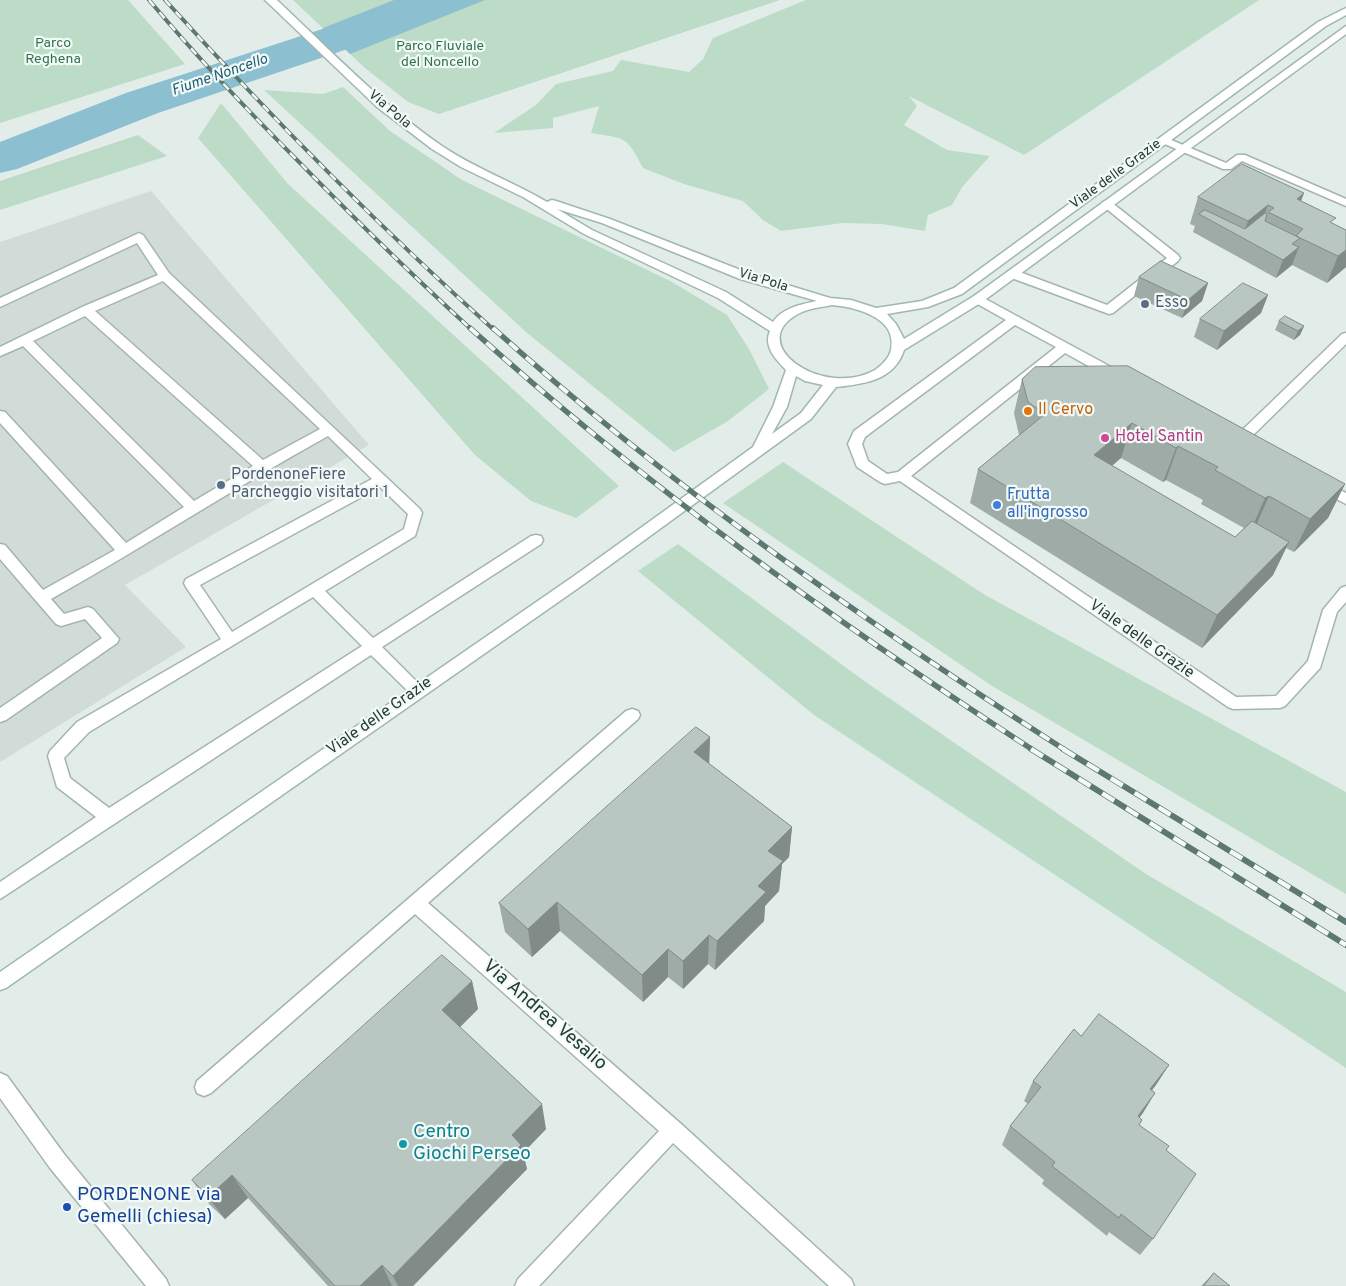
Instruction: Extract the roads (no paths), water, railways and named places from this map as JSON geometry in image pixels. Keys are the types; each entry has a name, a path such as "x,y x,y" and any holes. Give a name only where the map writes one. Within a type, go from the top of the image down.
{"main road":[{"name":"Via Pola","path":"274,1 380,105 436,147 465,165 527,195 588,232 722,295 775,328"},
{"name":"Viale delle Grazie","path":"875,312 924,304 958,291 1322,24 1346,11"},
{"name":"Viale delle Grazie","path":"775,328 783,317 796,309 813,303 847,302 875,312 888,322 896,334 898,347 978,300 1346,29"},
{"path":"1164,140 1227,167 1241,157 1346,203"},
{"name":"Via Pola","path":"527,195 606,220 744,276 832,301"},
{"name":"Viale delle Grazie","path":"1013,274 1109,310 1174,258 1107,204"},
{"path":"0,303 139,237 165,276 328,430 355,453 415,513 410,532 83,727 56,756 63,782 109,817"},
{"path":"0,352 86,310 165,276"},
{"path":"978,300 1063,348 1125,380"},
{"path":"86,310 261,466"},
{"path":"1014,320 859,434 855,444 862,464 885,479 902,476 1063,348"},
{"path":"775,328 772,339 774,350 781,361 792,370 810,379 832,383 852,382 870,378 885,370 895,359 898,347"},
{"path":"1255,450 1234,438 1346,336"},
{"path":"25,340 192,507"},
{"name":"Viale delle Grazie","path":"757,450 780,407 792,370"},
{"name":"Viale delle Grazie","path":"0,982 579,580 806,416 832,383"},
{"path":"0,416 126,551"},
{"path":"41,598 126,551 192,507 261,466 328,430"},
{"name":"Viale delle Grazie","path":"902,476 1232,703 1280,702 1315,664 1330,610 1346,592"},
{"path":"230,641 191,583 381,480"},
{"path":"1313,481 1346,499"},
{"path":"0,891 109,817 536,540"},
{"path":"0,550 61,620 88,613 112,639 0,716"},
{"path":"315,590 371,648 417,691"},
{"path":"204,1087 632,715"},
{"name":"Via Andrea Vesalio","path":"415,903 673,1130 844,1286"},
{"path":"0,1082 57,1162 159,1286"},
{"path":"525,1286 673,1130"}],"water":[{"path":"394,0 485,0 350,54 323,28"}],"waterway":[{"name":"Fiume Noncello","path":"0,159 142,103 368,28 443,0"}],"railway":[{"path":"149,0 204,63 281,144 385,248 472,330"},
{"path":"165,0 325,169 408,251 494,330"},
{"path":"470,328 604,443 743,550 814,602 959,702 1033,750"},
{"path":"493,328 629,443 770,550 916,652 1065,750"},
{"path":"1031,749 1346,945"},
{"path":"1063,749 1346,922"}],"place":[{"name":"Esso","path":"1145,304"},
{"name":"Il Cervo","path":"1028,411"},
{"name":"Hotel Santin","path":"1105,438"},
{"name":"PordenoneFiere Parcheggio visitatori 1","path":"221,485"},
{"name":"Frutta all'ingrosso","path":"997,505"},
{"name":"Centro Giochi Perseo","path":"403,1144"},
{"name":"PORDENONE via Gemelli (chiesa)","path":"67,1207"}],"park label":[{"name":"Parco Reghena","path":"53,52"},
{"name":"Parco Fluviale del Noncello","path":"440,56"}]}
